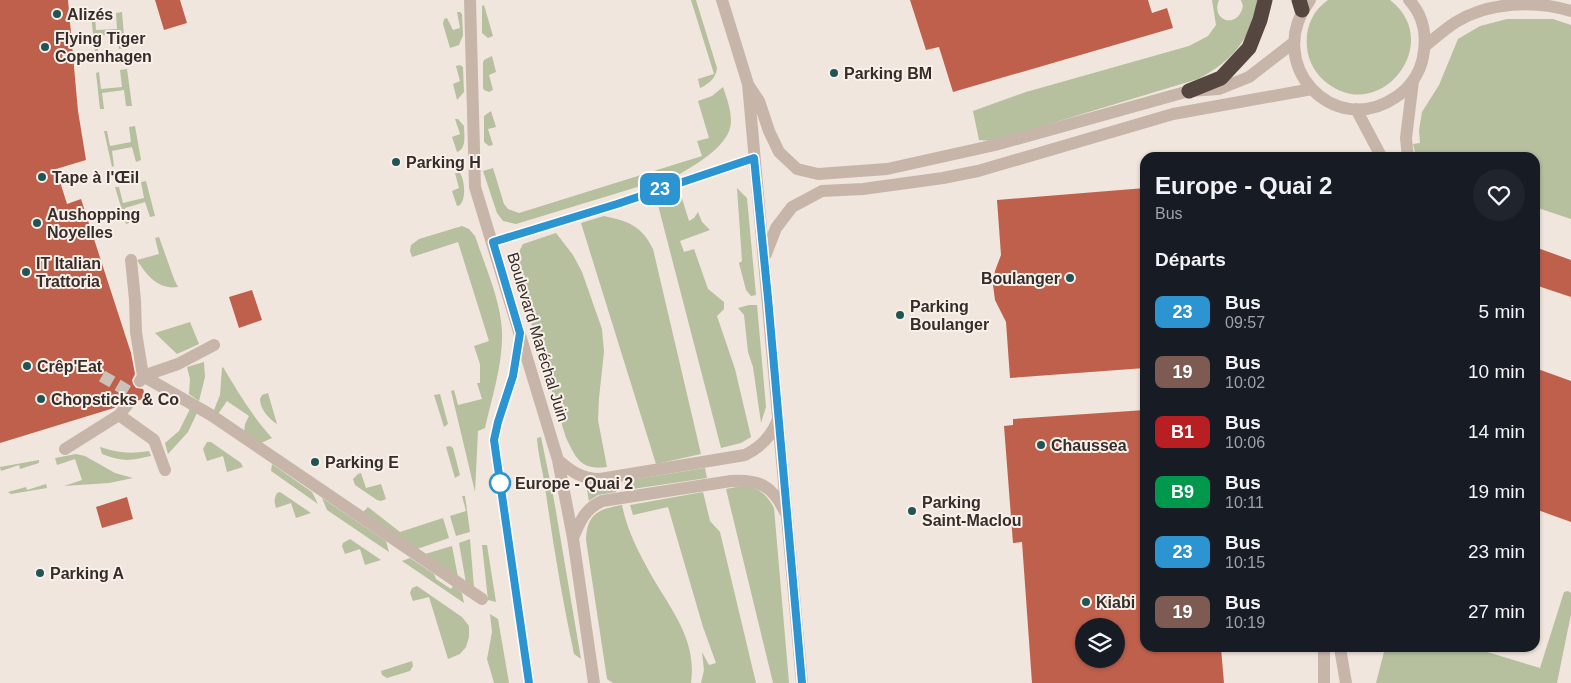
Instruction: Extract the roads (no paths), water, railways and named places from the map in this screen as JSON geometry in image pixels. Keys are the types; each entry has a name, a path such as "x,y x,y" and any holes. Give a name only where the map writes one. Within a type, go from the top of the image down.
{"highway":[{"path":"1189,91 1221,78 1249,48 1260,20 1265,0"}],"street":[{"name":"Boulevard Maréchal Juin","path":"470,0 474,187 558,460 573,538 594,683"},
{"path":"722,0 748,84 802,683"},
{"path":"1303,3 1295,26 1293,43 1295,60 1302,76 1312,90 1332,104 1356,109 1373,108 1389,102 1402,93 1414,80 1422,64 1425,31 1420,17 1409,0"},
{"path":"1425,46 1455,23 1477,11 1507,4 1537,4 1571,11"},
{"path":"748,84 759,102 769,131 780,152 797,169 818,174 887,169 995,145 1189,91 1218,89 1249,77 1293,43"},
{"path":"1407,152 1406,138 1414,80"},
{"path":"764,258 776,228 792,207 822,192 863,189 943,178 978,171 1173,114 1312,90"},
{"path":"1356,109 1379,152"},
{"path":"131,260 136,300 136,332 141,378"},
{"path":"141,378 178,364 214,345"},
{"path":"141,378 211,415 482,599"},
{"path":"65,449 119,414 128,404"},
{"path":"119,414 154,440 165,470"},
{"path":"558,460 581,477 600,479 736,456 755,450 763,443 775,428 778,416"},
{"path":"573,538 579,522 586,512 592,506 602,501 732,481 748,480 764,485 780,503 787,517"},
{"path":"1324,652 1324,683"},
{"path":"1341,652 1346,683"}],"tunnel":[{"path":"102,376 133,394"}],"place":[{"name":"Alizés","path":"57,14"},
{"name":"Flying Tiger Copenhagen","path":"45,47"},
{"name":"Parking BM","path":"834,73"},
{"name":"Parking H","path":"396,162"},
{"name":"Tape à l'Œil","path":"42,177"},
{"name":"Aushopping Noyelles","path":"37,223"},
{"name":"IT Italian Trattoria","path":"26,272"},
{"name":"Boulanger","path":"1070,278"},
{"name":"Parking Boulanger","path":"900,315"},
{"name":"Crêp'Eat","path":"27,366"},
{"name":"Chopsticks & Co","path":"41,399"},
{"name":"Chaussea","path":"1041,445"},
{"name":"Parking E","path":"315,462"},
{"name":"Europe - Quai 2","path":"500,483"},
{"name":"Parking Saint-Maclou","path":"912,511"},
{"name":"Parking A","path":"40,573"},
{"name":"Kiabi","path":"1086,602"}]}
